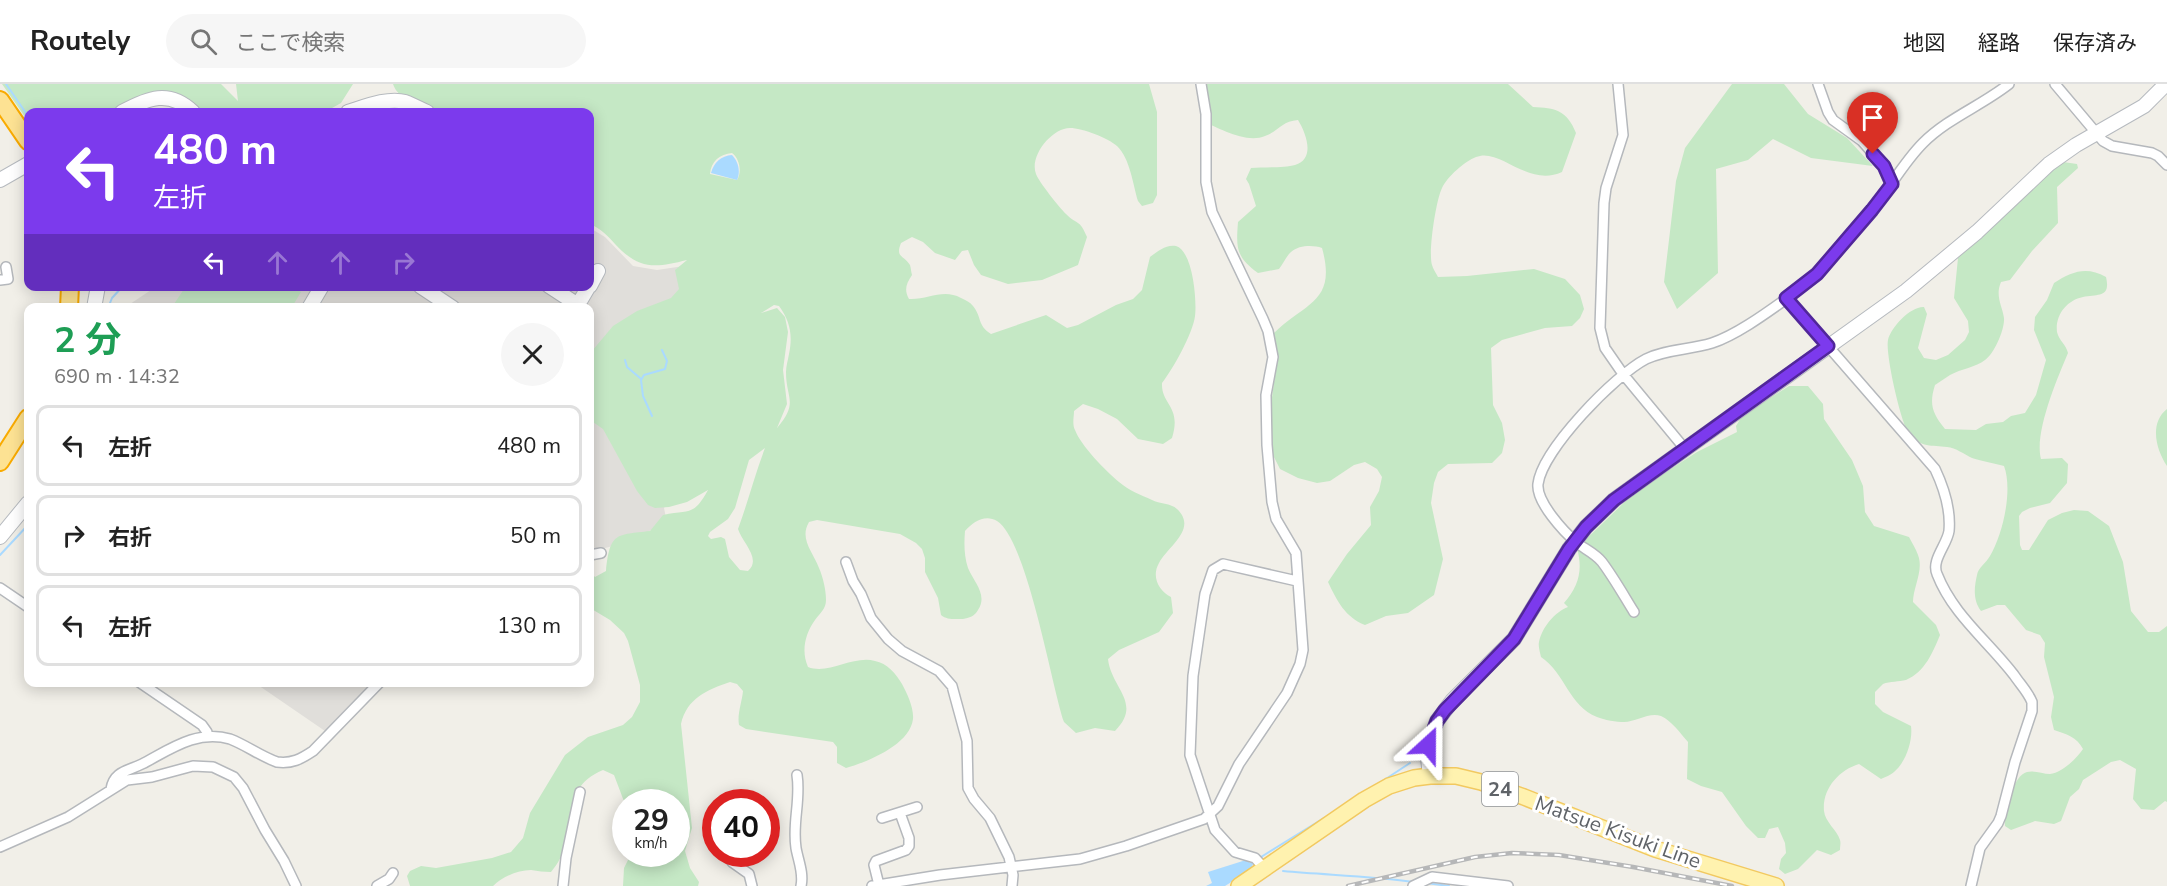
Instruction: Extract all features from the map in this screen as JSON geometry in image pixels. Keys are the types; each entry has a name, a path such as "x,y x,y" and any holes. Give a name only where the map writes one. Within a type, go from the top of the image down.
{"highway":[{"path":"0,100 24,135"},
{"path":"0,462 24,424"}],"main road":[{"name":"Matsue Kisuki Line","path":"1239,886 1364,800 1389,786 1414,778 1456,776 1524,796 1655,849 1776,886"}],"street":[{"path":"900,813 909,838 909,846 903,851 876,861 874,865 876,885 1096,855 1204,819 1218,806 1239,764 1267,726 1287,693 1300,664 1303,650 1296,553 1276,519 1272,502 1267,445 1266,395 1273,357 1263,319 1212,212 1206,182 1206,114 1201,84"},
{"path":"1618,84 1623,135 1606,188 1604,203 1600,328 1607,353 1685,449"},
{"path":"1818,84 1833,120 1862,141 1884,166 1892,184"},
{"path":"1634,612 1601,560 1575,541 1546,509 1540,498 1538,492 1540,477 1559,443 1611,384 1623,374 1655,355 1714,342 1751,322 1817,274 1872,210 1923,143 1947,122 1992,98 2009,84"},
{"path":"2055,84 2103,141 2112,146 2152,153 2167,165"},
{"path":"1430,776 1427,750 1437,721 1452,701 1514,639 1575,541 1600,513 1614,500 1906,291 1942,262 2049,164 2076,145 2144,106 2166,84"},
{"path":"131,108 151,99 170,98 189,108"},
{"path":"360,108 394,101 403,101 418,108"},
{"path":"0,180 24,166"},
{"path":"0,280 8,279 6,267"},
{"path":"594,278 598,271"},
{"path":"428,291 446,303"},
{"path":"556,291 573,303"},
{"path":"1786,298 1935,469 1946,498 1949,516 1949,532 1936,564 1937,575 1950,600 1969,626 1998,654 2032,702 2032,711 2015,762 2001,816 1980,848 1971,886"},
{"path":"0,537 24,508"},
{"path":"594,554 601,553"},
{"path":"846,562 871,618 888,639 896,647 939,671 952,686 967,741 968,788 990,818 1012,866 1012,886"},
{"path":"1265,869 1255,858 1235,852 1215,830 1191,763 1189,745 1194,675 1205,594 1215,567 1223,564 1297,581"},
{"path":"0,588 24,605"},
{"path":"146,687 202,725 207,732 207,737"},
{"path":"111,789 114,778 121,773 147,762 180,743 207,737 230,739 277,762 294,762 314,751 375,687"},
{"path":"0,847 68,817 111,789 134,778 152,777 193,766 213,767 228,774 243,788 296,886"},
{"path":"797,775 799,800 795,837 802,876 801,886"},
{"path":"563,886 566,858 580,792"},
{"path":"882,818 917,807"},
{"path":"739,867 749,874 752,886"},
{"path":"377,886 389,879 393,873"},
{"path":"1413,886 1432,877 1508,886"}],"shaded area":[{"path":"594,230 605,237 633,266 657,270 684,266 677,486 664,508 666,518 655,528 629,542 594,551 594,303 132,303 150,291 594,291"},
{"path":"261,687 371,687 325,731"}],"green space":[{"path":"2,84 221,84 238,101 236,84 353,84 341,103 332,108 184,108 141,97 120,108 24,108 24,115"},
{"path":"393,84 1149,84 1157,112 1157,195 1153,203 1142,206 1138,201 1125,157 1117,146 1095,134 1075,128 1063,129 1049,138 1036,159 1036,174 1041,183 1063,211 1080,225 1087,237 1078,265 1042,280 1008,284 981,275 968,250 962,251 955,260 935,253 923,242 912,237 901,243 899,251 911,267 912,275 906,290 909,299 942,294 954,295 973,306 982,324 991,334 1046,315 1067,328 1078,325 1116,305 1133,299 1142,290 1150,257 1159,251 1169,246 1176,246 1186,257 1193,277 1195,316 1191,332 1182,351 1162,383 1175,419 1172,438 1163,444 1138,439 1117,419 1098,409 1083,404 1074,411 1074,425 1078,436 1101,465 1130,490 1177,509 1183,516 1184,523 1183,530 1159,563 1156,573 1160,587 1171,597 1173,613 1159,632 1119,650 1108,659 1114,679 1126,704 1123,721 1115,731 1095,728 1076,733 1064,722 1028,583 1008,533 997,521 988,518 979,520 965,531 968,568 981,594 981,604 974,615 965,619 957,619 941,615 938,598 925,572 925,558 922,549 916,543 900,534 817,520 809,522 806,528 806,540 822,575 826,603 807,637 805,655 808,667 824,669 867,660 883,664 900,680 911,705 913,719 904,737 876,757 846,768 837,763 837,747 833,742 746,729 739,725 743,691 737,684 730,682 699,696 684,715 681,724 688,789 619,789 614,775 603,770 588,779 578,790 573,803 565,845 560,859 551,872 521,871 493,886 410,886 407,876 410,871 421,866 436,868 492,858 511,852 523,838 530,813 565,755 588,737 623,725 632,717 640,702 640,685 624,633 610,620 594,610 594,576 606,571 610,549 617,538 629,533 650,531 663,515 685,512 694,508 708,490 687,502 669,507 655,508 648,505 637,491 603,429 594,423 594,349 613,326 637,311 671,298 679,289 675,270 687,260 666,265 640,263 632,259 594,226 594,108 430,108 404,98","holes":["732,153 739,166 737,180 710,174 712,165 724,155","774,305 779,306 786,317 790,334 786,372 790,406 777,428 787,404 783,370 788,332 785,317 777,308 761,313","765,448 738,529 752,556 752,566 748,571 740,570 729,557 725,539 721,537 711,539 708,536 728,519 735,508 749,460"]},
{"path":"1196,84 1508,84 1533,107 1548,108 1564,115 1569,119 1576,133 1562,172 1550,176 1538,175 1485,155 1467,162 1452,174 1440,194 1431,249 1432,265 1438,277 1534,269 1565,279 1580,295 1584,309 1580,318 1572,326 1545,328 1502,340 1491,348 1493,405 1502,423 1505,440 1502,453 1492,463 1448,464 1438,472 1431,503 1443,559 1434,595 1408,613 1386,616 1365,625 1347,613 1338,602 1328,582 1371,525 1370,507 1379,491 1382,477 1377,469 1365,462 1354,465 1330,481 1317,483 1298,478 1280,469 1273,455 1269,419 1276,368 1274,333 1316,299 1322,290 1326,266 1322,248 1306,246 1291,252 1279,269 1258,273 1241,257 1237,239 1238,222 1256,206 1246,179 1251,168 1286,167 1301,162 1307,152 1304,132 1298,120 1288,122 1265,136 1250,138 1241,137 1202,121"},
{"path":"1732,84 1784,84 1808,114 1847,138 1873,166 1811,158 1773,139 1748,160 1716,169 1718,273 1677,309 1664,282 1676,181 1685,148"},
{"path":"2063,162 2077,164 2078,168 2057,187 2058,223 2032,251 2010,280 2001,282 1999,287 2004,323 1995,347 1981,362 1950,375 1935,385 1932,398 1933,408 1945,429 1976,430 1986,424 2003,422 2011,416 2025,413 2036,395 2046,360 2034,330 2035,317 2047,300 2054,283 2067,275 2080,271 2106,277 2105,292 2072,301 2063,309 2058,320 2057,332 2068,353 2048,406 2040,448 2041,459 2062,458 2068,464 2067,483 2050,503 2022,512 2019,516 2020,545 2022,550 2029,550 2048,520 2062,513 2074,510 2088,511 2109,526 2123,562 2131,611 2148,632 2159,632 2167,626 2167,802 2165,801 2154,810 2141,809 2133,799 2136,769 2120,760 2111,762 2083,780 2079,789 2070,797 2061,821 2054,824 2035,821 2011,830 2005,826 2006,812 2010,795 2022,775 2027,772 2055,773 2069,764 2083,749 2074,739 2054,730 2051,717 2054,697 2044,657 2045,643 2040,635 2026,630 2005,605 1997,605 1981,611 1975,598 1978,572 1995,547 2003,524 2007,499 2007,476 2004,466 1972,458 1950,448 1922,444 1909,434 1894,388 1888,340 1902,318 1913,310 1924,307 1927,314 1918,348 1924,358 1936,360 1948,355 1965,340 1969,332 1968,321 1954,298 1958,258 1971,242 2050,167"},
{"path":"183,291 301,292 294,303 175,303"},
{"path":"1789,386 1808,386 1823,404 1824,419 1852,460 1863,486 1865,512 1874,526 1909,537 1920,561 1913,602 1936,625 1940,635 1931,655 1918,672 1906,680 1883,684 1875,692 1875,704 1883,712 1911,726 1910,745 1902,763 1893,773 1881,779 1859,764 1845,771 1833,781 1826,795 1824,811 1826,819 1840,840 1840,850 1831,855 1817,850 1798,869 1785,874 1779,869 1781,859 1786,853 1785,843 1778,827 1769,829 1765,838 1758,838 1746,826 1722,792 1687,779 1688,742 1672,724 1656,715 1621,722 1600,718 1588,712 1541,657 1539,644 1543,631 1550,621 1558,612 1568,607 1564,603 1576,584 1579,571 1577,548 1634,493 1697,452 1737,432 1736,426 1742,416"},
{"path":"2167,409 2167,466 2157,445 2156,429 2161,415"},
{"path":"690,809 692,828 690,835"},
{"path":"690,867 699,882 698,886 623,886 624,868"}],"water":[{"path":"732,155 738,166 737,180 711,173 718,160"},
{"path":"1246,860 1253,862 1252,869 1225,886 1206,886 1212,883 1208,872"}],"waterway":[{"path":"6,84 24,110"},
{"path":"110,303 118,291"},
{"path":"652,416 643,396 641,380 644,375 665,369 667,361 662,350"},
{"path":"625,360 627,367 640,378"},
{"path":"0,555 24,529"},
{"path":"1375,786 1410,763"},
{"path":"1261,857 1324,818"},
{"path":"1283,871 1415,882"},
{"path":"1426,883 1449,886"}],"railway":[{"path":"1348,886 1475,857 1512,853 1559,855 1732,886"}],"route":[{"path":"1428,745 1437,721 1445,710 1514,639 1569,549 1600,513 1614,500 1828,346 1786,298 1817,274 1892,184 1884,166 1873,154"}]}
